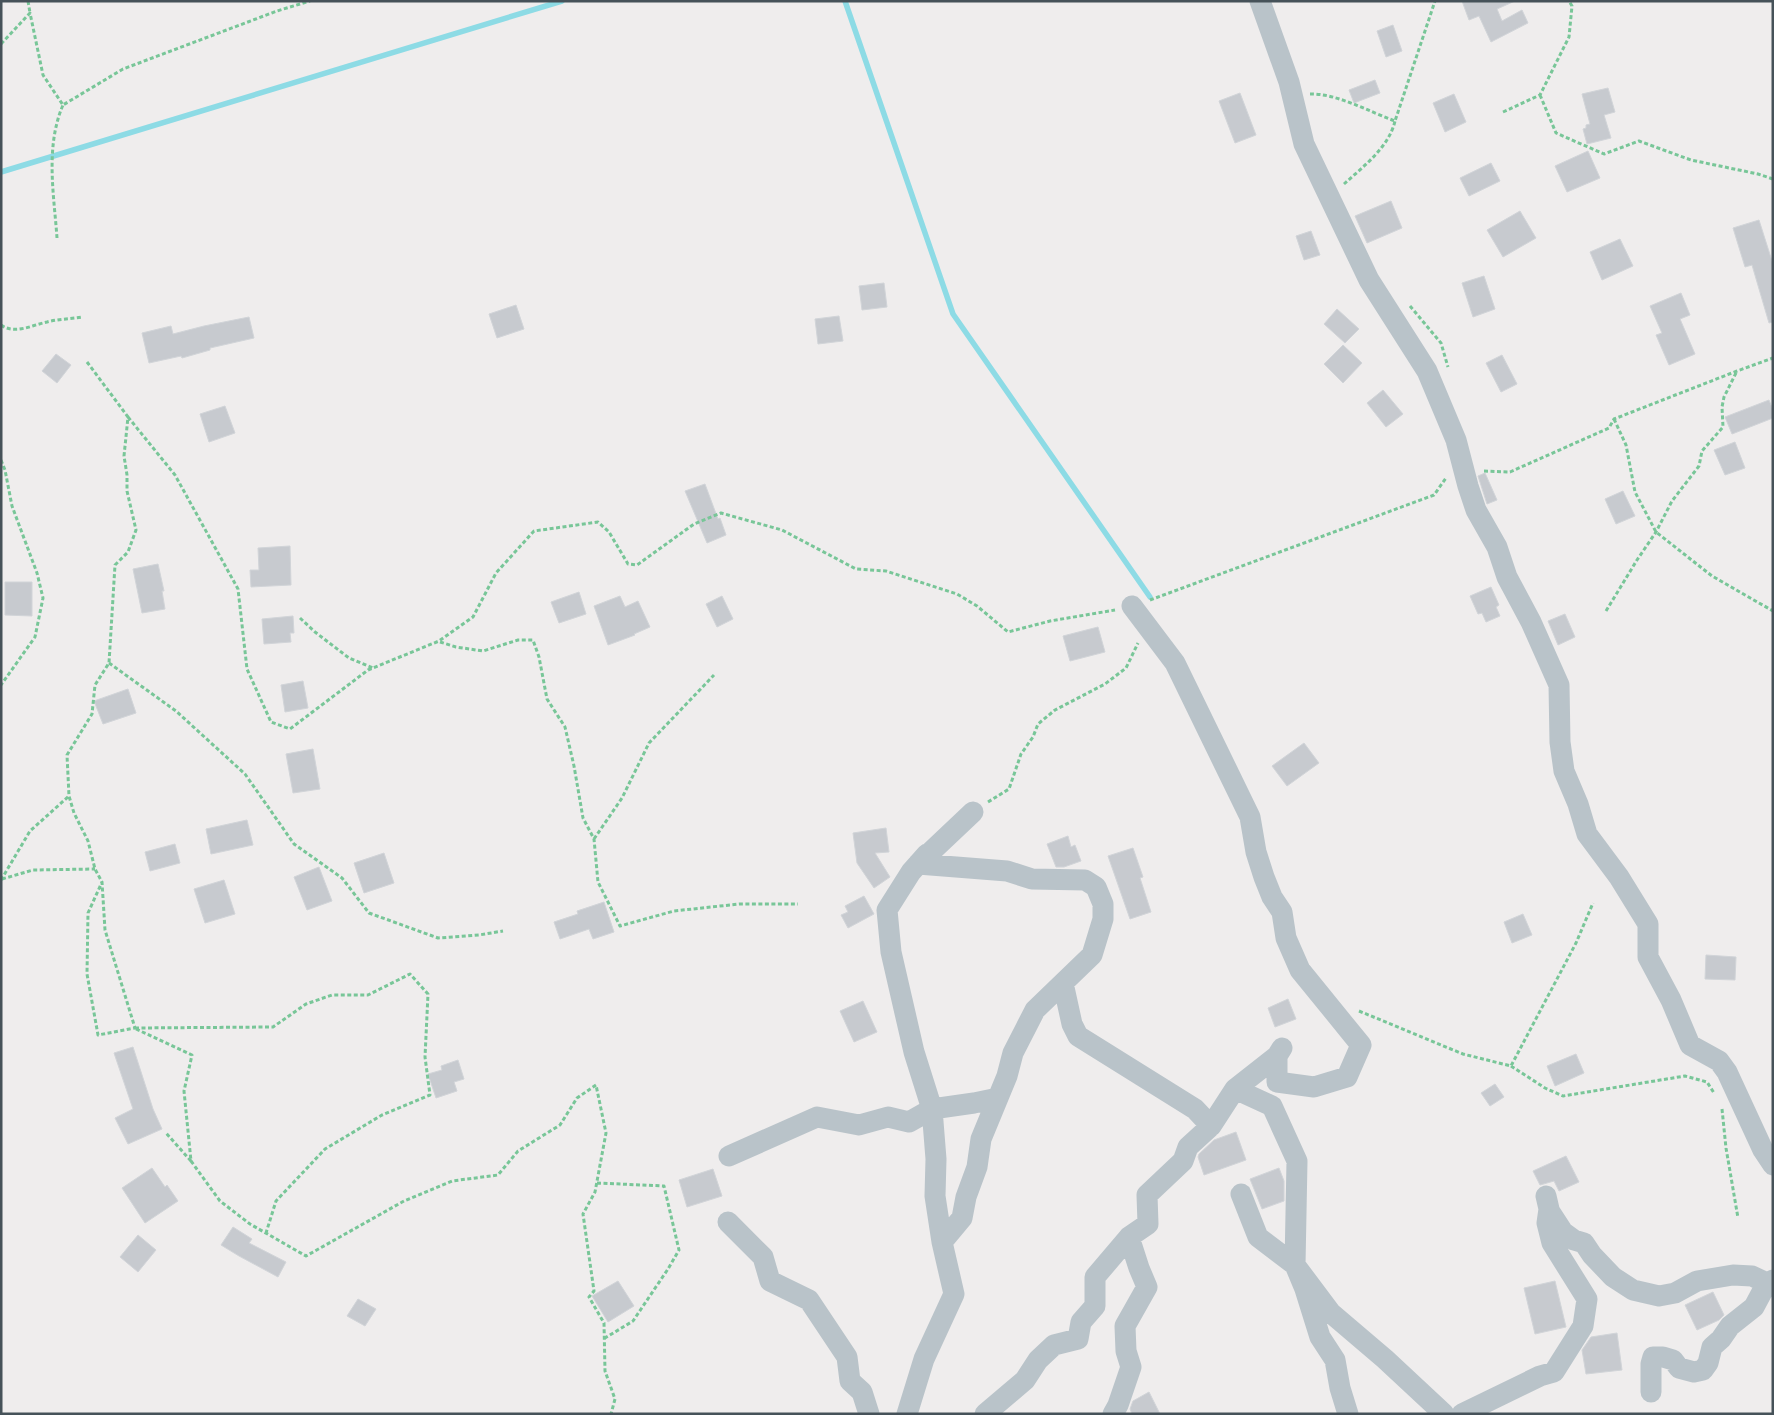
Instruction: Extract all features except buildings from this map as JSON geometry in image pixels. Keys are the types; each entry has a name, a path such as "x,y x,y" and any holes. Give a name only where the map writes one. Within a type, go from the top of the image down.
{"street":[{"path":"1260,1 1289,82 1304,144 1369,280 1427,371 1456,440 1476,510 1498,547 1507,577 1531,622 1559,685 1560,742 1564,771 1578,804 1587,834 1619,877 1648,924 1648,958 1671,1000 1690,1045 1719,1061 1727,1072 1763,1150 1773,1165"},
{"path":"1132,606 1175,663 1250,817 1256,852 1264,877 1272,897 1282,912 1286,938 1300,970 1361,1045 1347,1077 1314,1087 1277,1082"},
{"path":"907,1414 924,1359 954,1294 942,1242 935,1196 936,1159 932,1109 914,1052 891,952 887,910 918,864 940,840 973,812"},
{"path":"918,864 1007,871 1032,878 1086,880 1096,887 1103,904 1103,919 1092,955 1035,1010 1013,1053 1007,1076 981,1139 977,1167 966,1197 962,1218 942,1242"},
{"path":"1063,983 1072,1024 1078,1036 1195,1109 1211,1126"},
{"path":"985,1414 1026,1380 1038,1360 1054,1345 1078,1339 1081,1322 1095,1306 1095,1277 1129,1237 1148,1224 1147,1194 1183,1161 1188,1147 1211,1126 1235,1089 1280,1052 1277,1082 1279,1095 1272,1106"},
{"path":"1235,1089 1272,1106 1298,1162 1295,1265 1305,1289 1320,1337 1335,1360 1340,1388 1348,1414"},
{"path":"729,1156 817,1117 859,1125 888,1117 908,1122 932,1109 974,1104 998,1098"},
{"path":"1241,1194 1258,1237 1295,1265 1331,1313 1444,1414"},
{"path":"1462,1414 1540,1376 1554,1372 1583,1326 1587,1299 1552,1242 1547,1223 1547,1202 1563,1232 1574,1240 1584,1243 1592,1255 1613,1277 1633,1290 1659,1296 1675,1293 1697,1281 1732,1275 1752,1276 1771,1282 1762,1292 1754,1307 1730,1326 1721,1339 1712,1347 1708,1363 1703,1370 1694,1372 1679,1368 1673,1360 1653,1357 1651,1364 1651,1392"},
{"path":"728,1222 763,1257 770,1281 809,1300 847,1357 850,1380 862,1392 869,1414"},
{"path":"1117,1411 1131,1367 1126,1351 1125,1326 1147,1287 1129,1237"}],"path":[{"path":"28,1 43,75 63,105"},
{"path":"58,238 52,170 56,129 63,105 123,69 277,11 310,1"},
{"path":"1343,185 1367,164 1392,132 1434,1"},
{"path":"1503,112 1540,95 1568,37 1572,6 1569,1"},
{"path":"1,44 30,13"},
{"path":"1293,102 1299,97 1321,94 1395,121"},
{"path":"1540,95 1556,133 1604,154 1639,141 1691,160 1773,179"},
{"path":"1,325 7,329 21,329 47,322 82,317"},
{"path":"87,362 175,475 238,589 247,670 271,722 290,729 368,670 440,641 473,617 496,573 534,532 598,522 609,532 628,564 637,565 694,524 721,513 782,530 856,569 886,570 956,594 977,606 1008,632 1050,621 1132,606 1434,496 1451,472 1510,472 1609,428 1614,419 1773,358"},
{"path":"1606,611 1656,532 1672,501 1699,466 1702,451 1723,426 1722,406 1724,397 1737,371"},
{"path":"128,416 124,456 127,475 126,491 136,530 128,552 115,565 109,663 95,686 92,714 66,755 69,796 74,813 88,841 94,869 102,882 105,930 135,1028 192,1055 184,1091 191,1161"},
{"path":"1614,419 1626,445 1635,492 1656,532 1712,576 1773,611"},
{"path":"1,460 5,470 12,506 37,573 43,598 36,637 1,685"},
{"path":"300,618 348,658 373,668"},
{"path":"973,812 1009,789 1021,754 1033,737 1038,724 1055,710 1105,684 1126,668 1140,639"},
{"path":"440,641 456,647 483,651 518,640 533,640 546,700 565,727 583,818 594,839 598,882 620,926 674,911 738,904 798,904"},
{"path":"109,663 176,711 245,774 294,844 342,878 368,913 438,938 503,931"},
{"path":"594,839 622,798 649,743 714,675"},
{"path":"1,879 30,831 69,796"},
{"path":"1,879 33,870 94,869"},
{"path":"102,882 88,913 87,974 98,1035 135,1028 274,1027 306,1004 332,995 368,995 410,974 428,994 425,1057 430,1095 382,1115 326,1149 276,1200 266,1233"},
{"path":"1510,1066 1576,943 1593,903"},
{"path":"1330,1005 1352,1008 1463,1054 1510,1066 1545,1088 1563,1096 1685,1076 1707,1082 1717,1098"},
{"path":"166,1133 191,1161 220,1201 250,1224 306,1256 404,1201 452,1181 498,1175 518,1151 560,1125 577,1098 596,1085 606,1133 595,1192 583,1214 594,1291 589,1297 604,1323 606,1372 615,1399 612,1414"},
{"path":"1722,1106 1726,1148 1738,1218"},
{"path":"597,1183 664,1186 679,1250 633,1320 604,1339"}],"waterway":[{"path":"1,172 562,1"},
{"path":"845,1 953,314 1150,597"}]}
